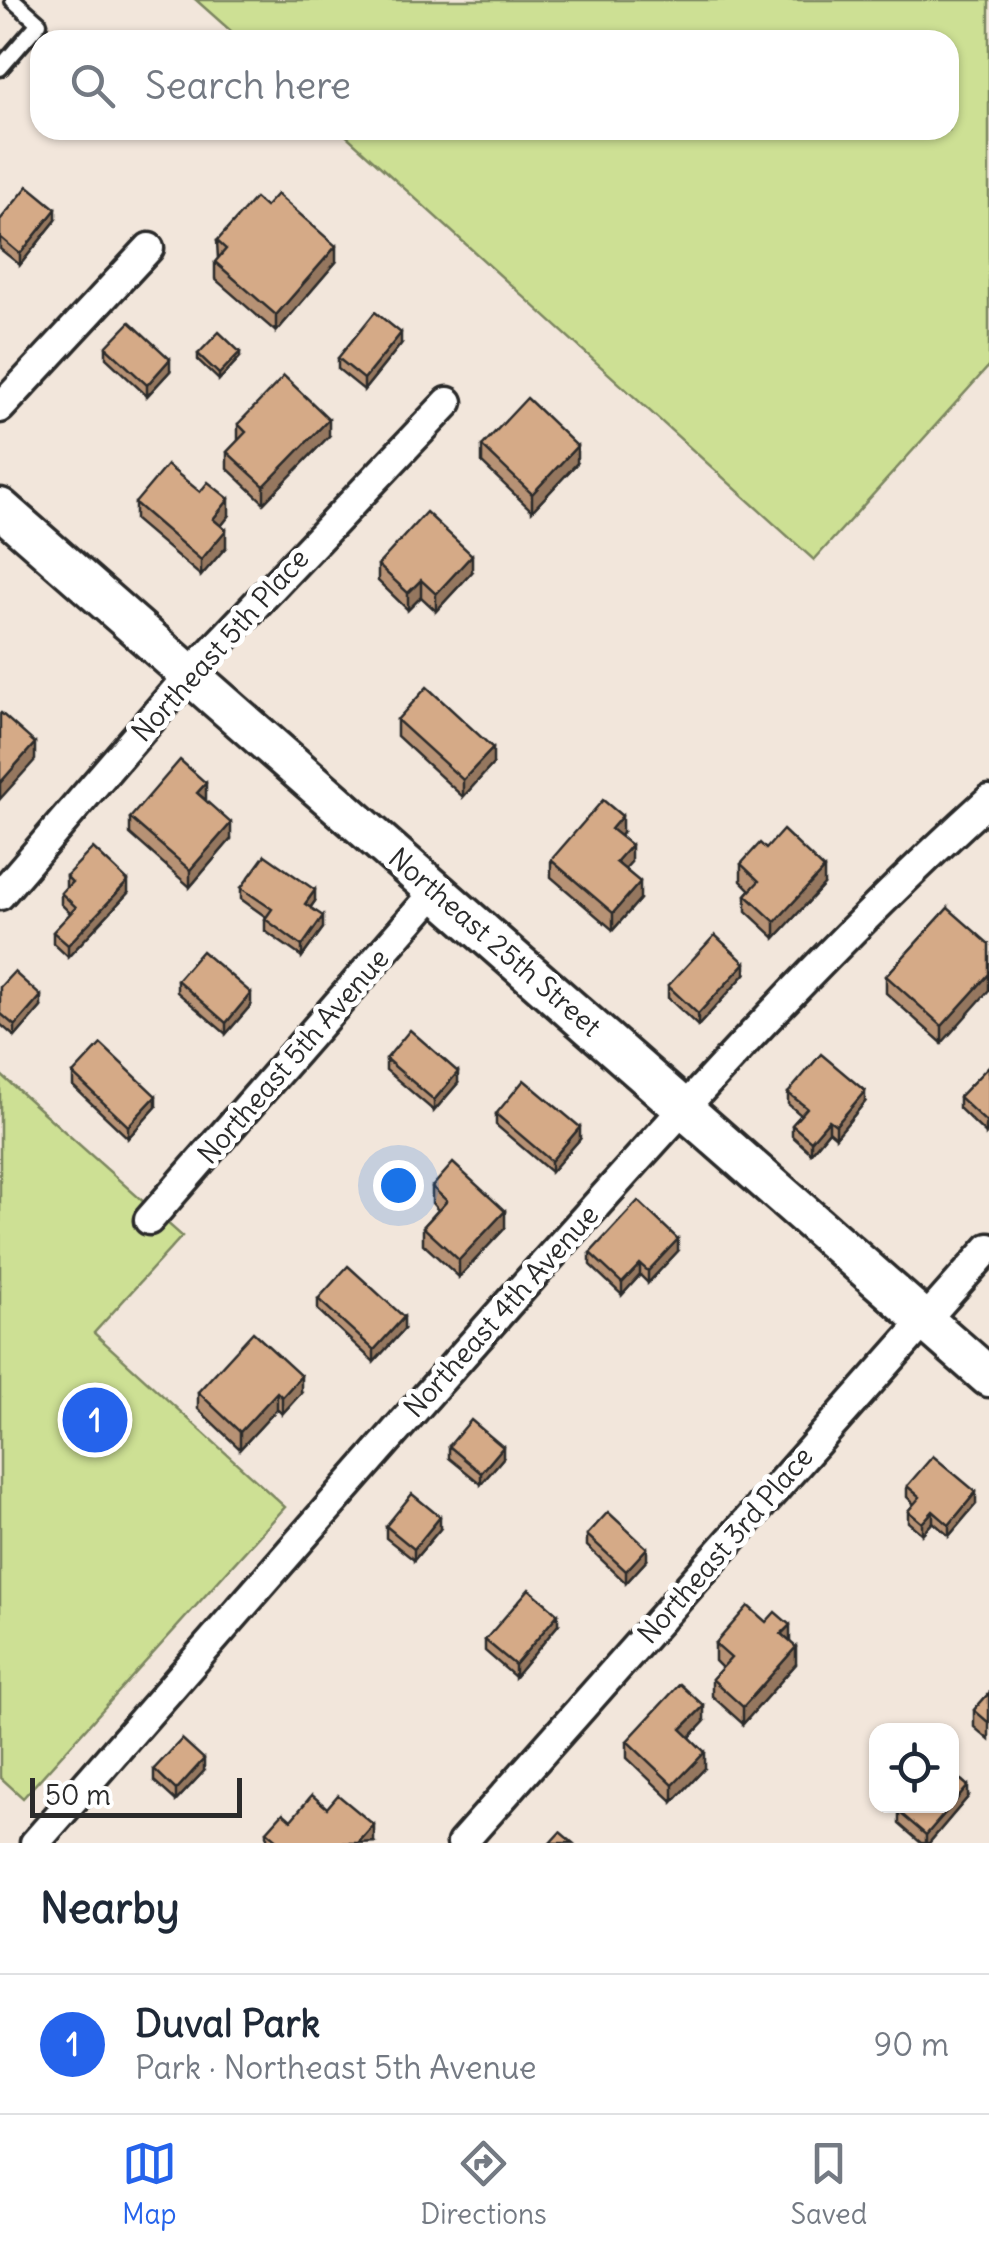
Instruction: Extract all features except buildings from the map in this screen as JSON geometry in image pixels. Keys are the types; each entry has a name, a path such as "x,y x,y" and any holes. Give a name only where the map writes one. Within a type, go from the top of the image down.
{"street":[{"path":"0,408 148,248"},
{"name":"Northeast 5th Place","path":"0,895 190,674 448,402"},
{"name":"Northeast 25th Street","path":"0,508 989,1377"},
{"name":"Northeast 4th Avenue","path":"35,1843 186,1666 683,1108 880,898 989,800"},
{"name":"Northeast 5th Avenue","path":"148,1220 436,891"},
{"name":"Northeast 3rd Place","path":"462,1843 989,1248"}],"lane":[{"path":"13,0 39,23 33,30"},
{"path":"0,68 30,33"}],"green space":[{"path":"196,0 989,0 989,366 814,560 351,140 959,140 959,30 230,30"},
{"path":"0,1074 182,1236 94,1333 285,1507 23,1798 0,1777"}],"place":[{"name":"Duval Park","path":"95,1420"}]}
